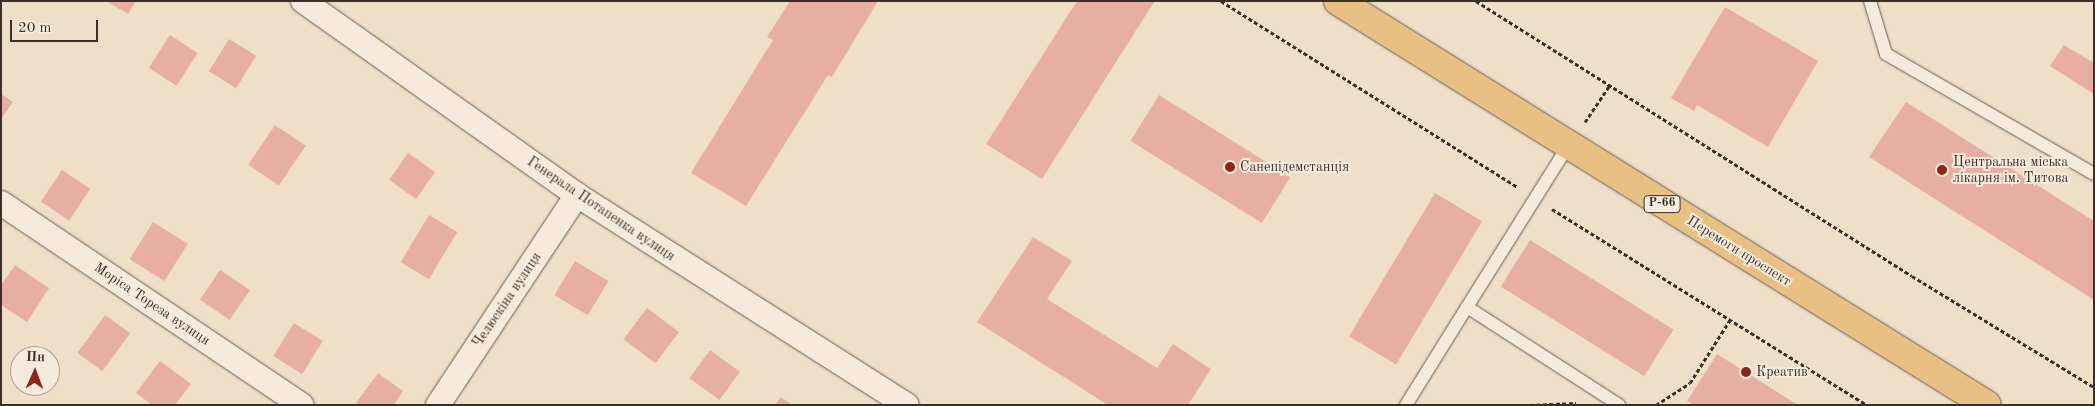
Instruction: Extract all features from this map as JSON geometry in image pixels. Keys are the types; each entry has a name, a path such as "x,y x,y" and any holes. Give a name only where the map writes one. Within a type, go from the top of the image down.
{"main road":[{"name":"Перемоги проспект","path":"1338,1 1568,146 1987,405"}],"street":[{"name":"Генерала Потапенка вулиця","path":"303,1 577,195 907,405"},
{"name":"Челюскіна вулиця","path":"438,405 577,195"},
{"name":"Моріса Тореза вулиця","path":"1,203 302,405"}],"lane":[{"path":"1870,1 1886,54 2094,174"},
{"path":"1406,405 1568,146"},
{"path":"1467,307 1618,405"}],"path":[{"path":"1476,1 2094,387"},
{"path":"1568,146 1610,85"},
{"path":"1656,405 1690,383 1730,320"},
{"path":"1530,405 1573,404 1603,395"}],"building":[{"path":"106,1 136,1 128,14"},
{"path":"790,1 878,1 832,77 828,75 746,206 691,173 773,40 767,37"},
{"path":"1077,1 1154,2 1042,179 986,144"},
{"path":"1725,7 1818,61 1768,147 1697,105 1694,111 1671,98"},
{"path":"170,35 198,53 176,86 149,68"},
{"path":"229,39 256,56 236,88 209,71"},
{"path":"2064,45 2094,63 2094,94 2050,66"},
{"path":"1,94 13,102 1,119"},
{"path":"1159,95 1290,177 1262,223 1130,141"},
{"path":"1906,102 2094,221 2094,300 1869,157"},
{"path":"275,125 306,146 279,185 248,165"},
{"path":"408,153 435,172 416,199 389,180"},
{"path":"62,170 90,189 69,221 41,202"},
{"path":"1435,193 1482,221 1396,364 1349,336"},
{"path":"429,215 457,232 429,279 401,262"},
{"path":"153,222 188,244 164,281 130,259"},
{"path":"1033,237 1072,261 1047,299 1157,368 1173,344 1211,369 1188,405 1108,405 977,322"},
{"path":"1530,240 1673,330 1644,376 1501,287"},
{"path":"575,261 608,281 588,315 554,295"},
{"path":"15,265 49,288 27,322 1,305 1,285"},
{"path":"220,270 250,290 230,320 200,300"},
{"path":"647,308 679,332 655,363 624,339"},
{"path":"105,315 130,333 102,371 77,353"},
{"path":"294,323 323,341 302,374 273,356"},
{"path":"710,350 740,372 719,400 689,378"},
{"path":"1717,354 1798,405 1694,405 1687,401"},
{"path":"160,361 191,384 175,405 152,405 136,393"},
{"path":"378,373 403,391 394,405 359,405 356,403"},
{"path":"781,397 792,405 775,405"}],"place":[{"name":"Санепідемстанція","path":"1230,167"},
{"name":"Центральна міська лікарня ім. Титова","path":"1942,170"},
{"name":"Креатив","path":"1746,372"}]}
